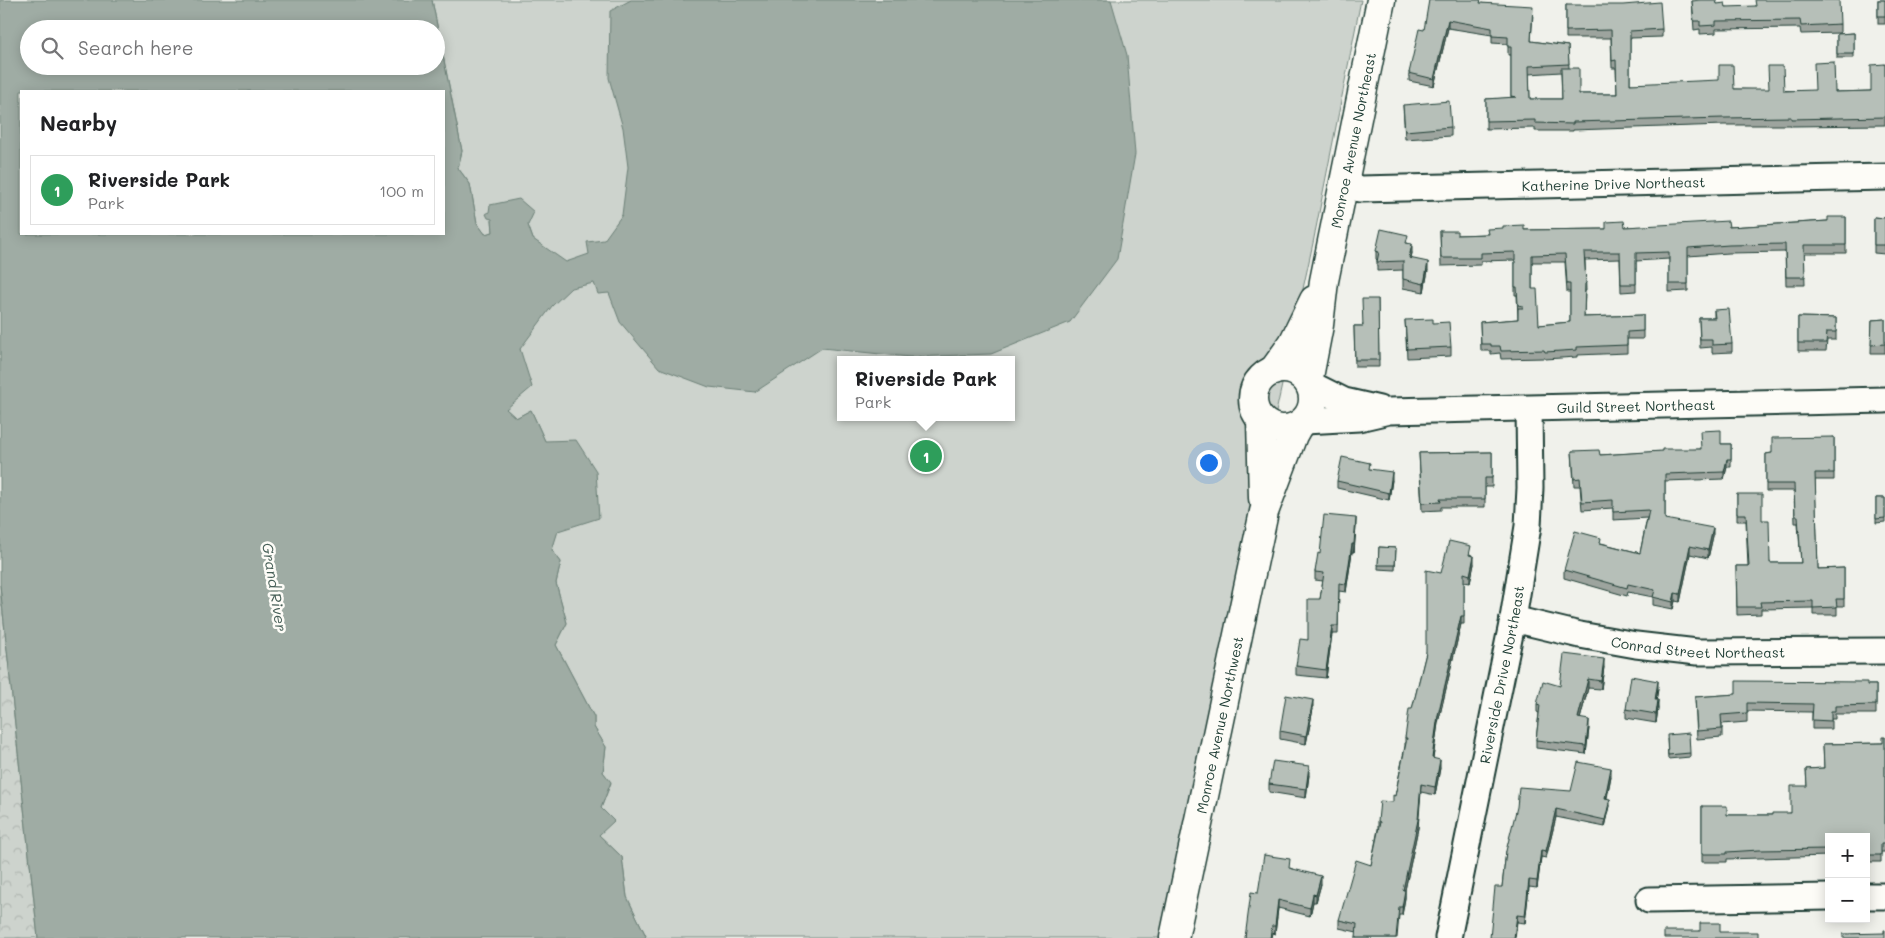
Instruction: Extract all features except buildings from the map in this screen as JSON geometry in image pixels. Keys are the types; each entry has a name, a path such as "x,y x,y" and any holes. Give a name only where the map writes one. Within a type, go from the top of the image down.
{"main road":[{"name":"Monroe Avenue Northeast","path":"1309,383 1324,281 1381,0"},
{"name":"Monroe Avenue Northeast","path":"1272,370 1292,343 1324,281"},
{"path":"1290,369 1298,372 1309,383 1314,394 1314,404 1311,413 1301,423 1288,429 1278,429 1269,426 1261,420 1254,408 1253,398 1254,390 1265,374 1272,370 1290,369"},
{"name":"Monroe Avenue Northwest","path":"1261,420 1264,512"},
{"name":"Monroe Avenue Northwest","path":"1174,938 1264,512 1293,435 1301,423"}],"street":[{"name":"Katherine Drive Northeast","path":"1343,185 1360,189 1885,177"},
{"name":"Guild Street Northeast","path":"1309,383 1344,401 1389,412"},
{"name":"Guild Street Northeast","path":"1301,423 1359,418 1389,412 1885,400"},
{"name":"Riverside Drive Northeast","path":"1448,938 1513,619 1528,526 1530,488 1529,409"},
{"name":"Conrad Street Northeast","path":"1513,619 1580,635 1636,645 1697,652 1885,651"},
{"path":"1870,896 1885,896"},
{"path":"1649,900 1825,897"}],"green space":[{"path":"432,0 1361,0 1313,243 1161,938 644,938 646,936 627,897 622,857 599,835 601,808 611,783 603,772 606,747 594,727 594,717 556,645 567,623 556,583 561,562 552,550 557,531 545,441 531,410 516,418 506,409 520,349 533,239 528,225 492,219 493,232 485,234 477,223 470,184 458,168 462,151 445,65 445,20 436,20"},
{"path":"0,585 38,938 0,938"}],"water":[{"name":"Grand River","path":"0,0 432,0 436,20 20,20 20,75 445,75 445,65 462,151 458,168 470,184 477,223 485,234 493,232 492,219 488,218 486,214 489,212 490,205 519,199 534,212 528,225 533,239 566,262 589,254 587,242 604,240 622,215 628,167 623,128 609,78 610,11 631,0 1111,0 1127,55 1135,154 1117,259 1070,322 991,354 900,356 822,348 755,392 709,387 659,368 620,322 609,293 598,294 594,283 571,288 552,306 520,349 532,387 506,409 516,418 531,410 545,441 576,440 596,471 599,518 558,531 552,550 561,562 556,583 567,623 556,645 594,717 594,727 606,747 603,772 611,782 601,808 614,821 599,835 622,857 627,897 646,936 644,938 38,938 0,585"}],"place":[{"name":"Riverside Park","path":"926,456"}]}
